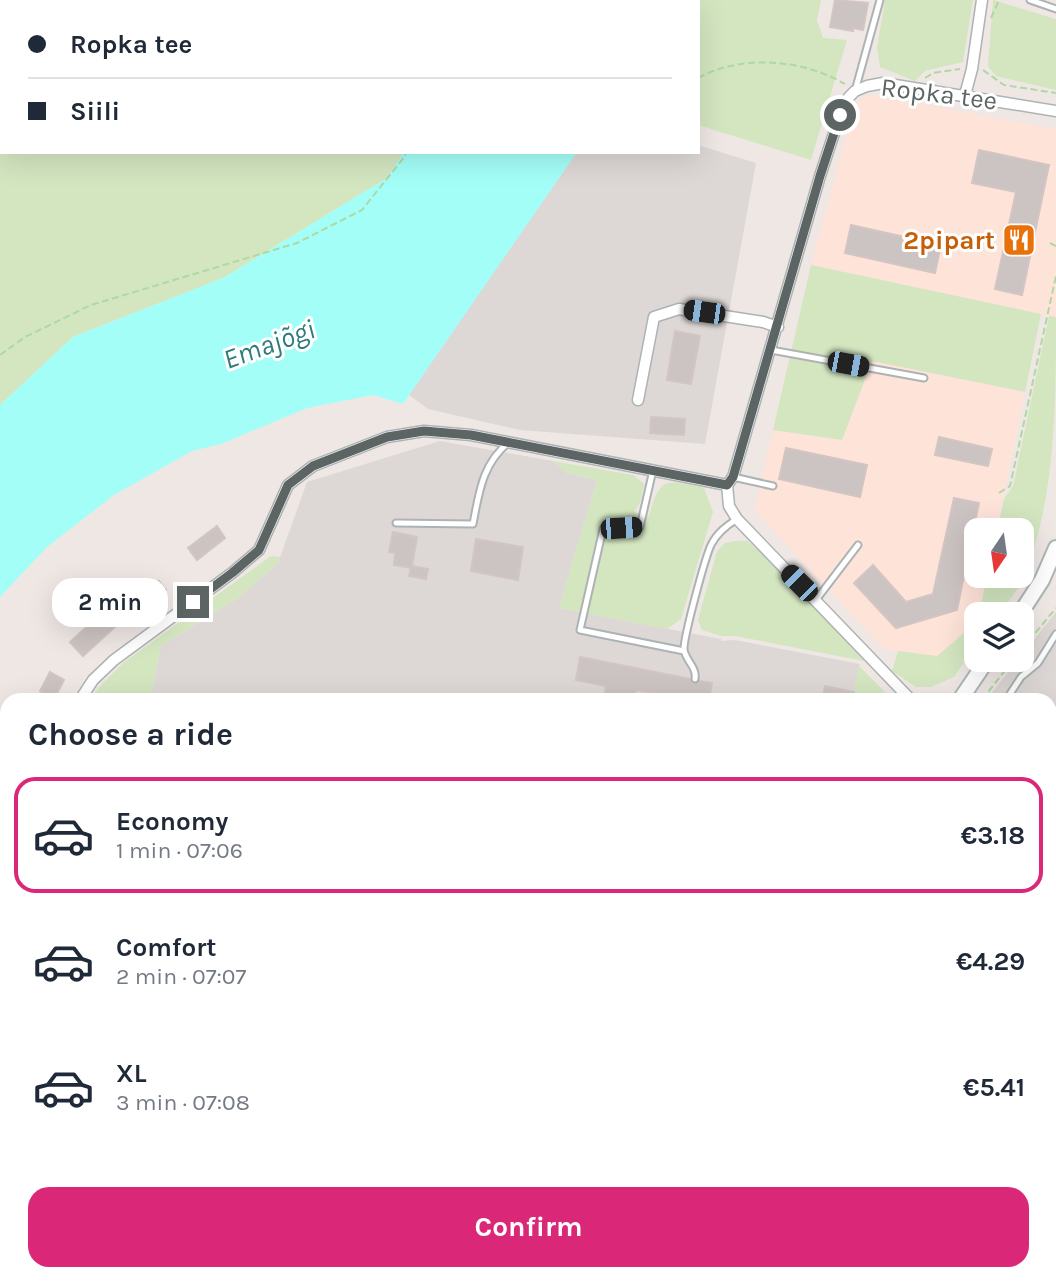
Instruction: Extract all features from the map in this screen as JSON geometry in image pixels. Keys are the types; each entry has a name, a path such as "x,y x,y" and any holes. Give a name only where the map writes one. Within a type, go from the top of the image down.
{"main road":[{"path":"1028,602 1042,580 1056,548"},
{"path":"965,693 979,672"}],"street":[{"path":"965,95 972,69 982,0"},
{"name":"Ropka tee","path":"730,481 778,327 825,160 849,97 867,86 883,83 1056,111"},
{"path":"638,400 654,317 679,309 763,322 778,327"},
{"path":"85,693 93,680 114,660 259,550 288,485 313,466 387,437 424,431 471,435 653,470 730,481 729,506 737,519 904,693"}],"lane":[{"path":"855,91 880,0"},
{"path":"1030,0 1056,9"},
{"path":"771,350 924,378"},
{"path":"396,523 473,524 485,470 496,453 509,442"},
{"path":"653,470 640,527 603,530 580,630 684,651"},
{"path":"730,481 773,486"},
{"path":"695,680 696,673 684,651 711,545 721,529 737,519"},
{"path":"816,600 858,545"},
{"path":"1011,693 1021,677 1038,663 1056,634"}],"path":[{"path":"991,19 999,0"},
{"path":"700,76 734,65 776,62 797,65 842,82 855,91"},
{"path":"915,87 933,73 951,69 972,69 985,70 992,79 1004,85 1056,93"},
{"path":"0,355 26,337 92,305 297,243 330,227 362,210 405,154"},
{"path":"1050,243 1056,246"},
{"path":"999,493 1010,486 1056,276"},
{"path":"1034,635 1056,608"},
{"path":"987,693 1004,672"}],"shaded area":[{"path":"873,95 1056,129 1056,317 811,265 856,100"},
{"path":"700,146 756,163 705,444 520,430 428,409 408,394 576,154 700,154"},
{"path":"872,361 1025,392 999,518 964,518 964,588 984,588 982,602 964,602 964,633 937,656 886,650 754,510 773,430 842,440"},
{"path":"440,441 553,461 566,473 597,480 559,608 721,641 735,640 860,664 854,693 151,693 161,646 238,598 278,563 307,482"},
{"path":"1056,612 1056,693 992,693 1008,672 1034,672 1034,640"}],"green space":[{"path":"700,0 821,0 817,20 823,38 847,40 811,160 700,126"},
{"path":"885,0 973,0 963,62 925,71 915,81 880,67 877,48"},
{"path":"993,0 1056,19 1056,90 996,76 988,66"},
{"path":"0,154 403,154 387,178 223,278 73,337 0,405"},
{"path":"811,265 1041,314 1025,392 872,361 842,440 773,430"},
{"path":"1049,316 1056,317 1052,453 1034,548 1034,518 1000,518 1004,499 1013,486"},
{"path":"553,461 633,475 644,484 640,503 634,512 649,516 657,494 666,484 680,483 704,488 713,512 681,619 667,629 559,608 597,480 566,473"},
{"path":"747,541 773,563 864,661 735,636 721,636 702,630 698,620 717,551 725,543"},
{"path":"271,556 280,557 278,563 238,598 161,646 151,693 95,693 123,663"},
{"path":"984,588 1018,588 1008,602 982,602"},
{"path":"964,633 964,662 954,677 931,687 916,687 892,671 898,651 937,656"},
{"path":"859,666 886,693 853,693"}],"water":[{"name":"Emajõgi","path":"403,154 576,154 403,404 373,395 307,408 221,444 192,451 114,495 47,547 0,597 0,405 73,337 223,278 387,178"}],"building":[{"path":"835,0 868,3 863,30 830,27"},
{"name":"2pipart","path":"979,150 1049,165 1022,295 995,289 1016,192 972,183"},
{"path":"851,225 941,245 935,273 845,253"},
{"path":"675,331 700,336 691,384 667,380"},
{"path":"651,417 685,419 684,435 650,433"},
{"path":"939,437 992,449 988,466 935,455"},
{"path":"786,448 867,465 860,497 779,479"},
{"path":"954,498 979,503 976,518 964,518 964,576 957,610 896,628 854,583 873,565 906,602 933,594"},
{"path":"217,526 225,538 197,560 188,548"},
{"path":"393,532 417,537 412,566 428,569 426,579 409,576 411,568 394,565 395,553 389,552"},
{"path":"476,539 523,547 518,580 471,571"},
{"path":"159,581 166,590 138,611 131,602"},
{"path":"108,616 117,625 83,656 70,642 91,623 95,627"},
{"path":"580,657 690,679 694,684 700,681 712,683 710,693 651,693 636,690 635,693 605,693 606,686 576,680"},
{"path":"50,672 64,680 57,693 40,691"},
{"path":"825,686 854,692 854,693 824,693"}],"place":[{"name":"2pipart","path":"1019,240"}],"route":[{"path":"193,602 259,550 288,485 313,466 387,437 424,431 471,435 727,485 733,477 840,115"}]}
